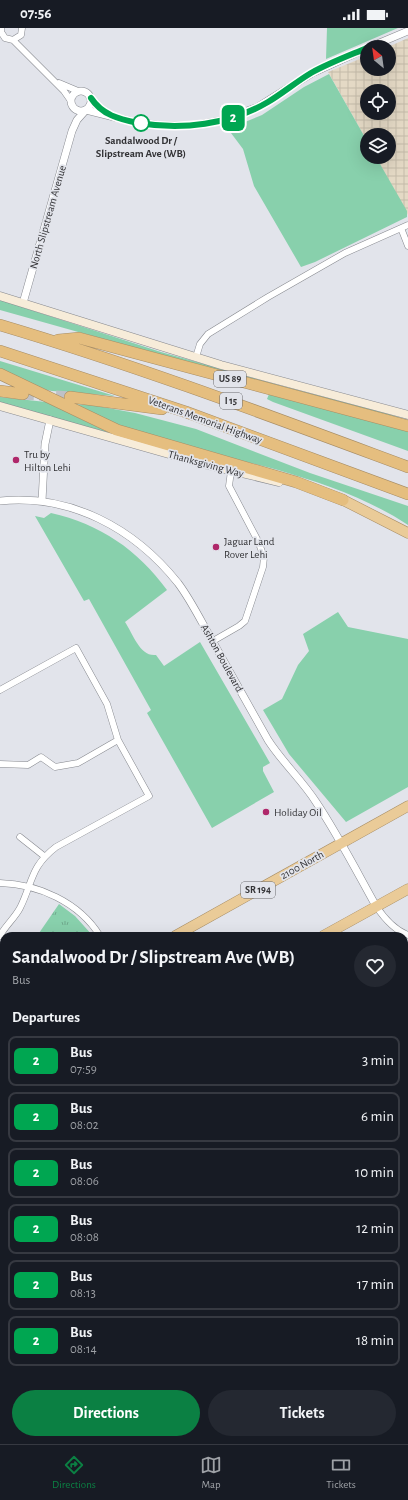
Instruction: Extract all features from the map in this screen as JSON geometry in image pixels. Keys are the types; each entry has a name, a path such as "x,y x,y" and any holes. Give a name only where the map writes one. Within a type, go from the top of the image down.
{"highway":[{"name":"I 15","path":"0,325 52,340 196,389 408,467"},
{"name":"US 89","path":"52,340 79,338 408,426"},
{"name":"Veterans Memorial Highway","path":"0,351 186,412 408,494"},
{"path":"0,374 24,384 95,421 117,430 296,482 343,500"},
{"path":"0,391 23,394"},
{"path":"70,397 186,412"},
{"name":"Thanksgiving Way","path":"343,500 408,533"},
{"name":"2100 North","path":"182,932 408,806"},
{"path":"330,932 408,889"}],"main road":[{"path":"0,296 196,357 408,415"},
{"name":"Thanksgiving Way","path":"0,406 231,471 293,485 343,500"}],"street":[{"path":"1,28 1,32 5,38 13,40 19,48 24,50 64,91 77,111 86,111 137,122 170,126 196,125 227,120 258,108 312,73 360,51"},
{"path":"13,40 22,31"},
{"path":"22,31 24,50"},
{"path":"387,40 408,31"},
{"path":"51,78 78,91 88,93 97,106 110,116"},
{"path":"72,104 73,95 78,91"},
{"path":"86,111 90,106 91,98"},
{"name":"North Slipstream Avenue","path":"72,104 72,131"},
{"name":"North Slipstream Avenue","path":"23,303 72,131 77,120 86,111"},
{"path":"196,357 202,340 211,332 327,262 408,226"},
{"path":"401,228 408,246"},
{"path":"42,501 44,452 50,420"},
{"path":"213,642 245,621 264,562 261,547 229,486 231,471"},
{"name":"Ashton Boulevard","path":"0,501 42,501 84,511 112,524 135,540 156,558 178,584 273,747 317,802 376,906"},
{"path":"0,690 76,648 106,704 118,740 149,796 56,847 44,856 33,873 20,909 2,932"},
{"path":"0,764 28,765 41,757 55,768 78,763 118,740"},
{"path":"20,837 44,856"},
{"path":"0,883 28,886 45,891 60,899 80,914 96,932"},
{"path":"376,906 391,924 401,932"},
{"path":"0,923 6,926"}],"shaded area":[{"path":"408,38 408,215 380,164 396,164 396,128 360,129 328,72 360,59 360,76 396,76 396,43"}],"green space":[{"path":"327,28 398,28 370,40 360,40 360,44 326,59"},
{"path":"329,74 360,129 360,164 380,164 407,211 407,217 315,262 301,267 254,186 243,149 228,129 262,115 304,87"},
{"path":"0,300 161,352 408,420 192,364 0,310"},
{"path":"0,361 115,396 40,390 0,370"},
{"path":"269,394 408,430 408,451 273,402 267,399"},
{"path":"0,397 46,402 112,434 0,402"},
{"path":"68,404 92,405 135,413 196,429 310,473 408,506 408,525 377,507 328,486 278,470 230,460 119,427"},
{"path":"51,513 86,524 102,532 130,551 156,576 167,590 125,622 141,649 150,655 156,655 164,666 200,642 270,763 263,767 263,771 274,792 212,828 147,713 151,710 89,599 84,601 35,516 44,518"},
{"path":"338,612 348,627 408,639 408,787 346,822 289,754 263,710 282,699 298,665 309,651 303,634"},
{"path":"59,904 75,916 89,932 40,932"}],"tunnel":[{"path":"23,394 70,397"}],"bus line":[{"name":"2","path":"91,98 97,106 110,116 130,121 144,124 170,126 206,124 237,117 258,108 312,73 360,51"}],"place":[{"name":"Sandalwood Dr / Slipstream Ave (WB)","path":"141,123"},
{"name":"Tru by Hilton Lehi","path":"16,460"},
{"name":"Jaguar Land Rover Lehi","path":"216,547"},
{"name":"Holiday Oil","path":"266,812"}]}
